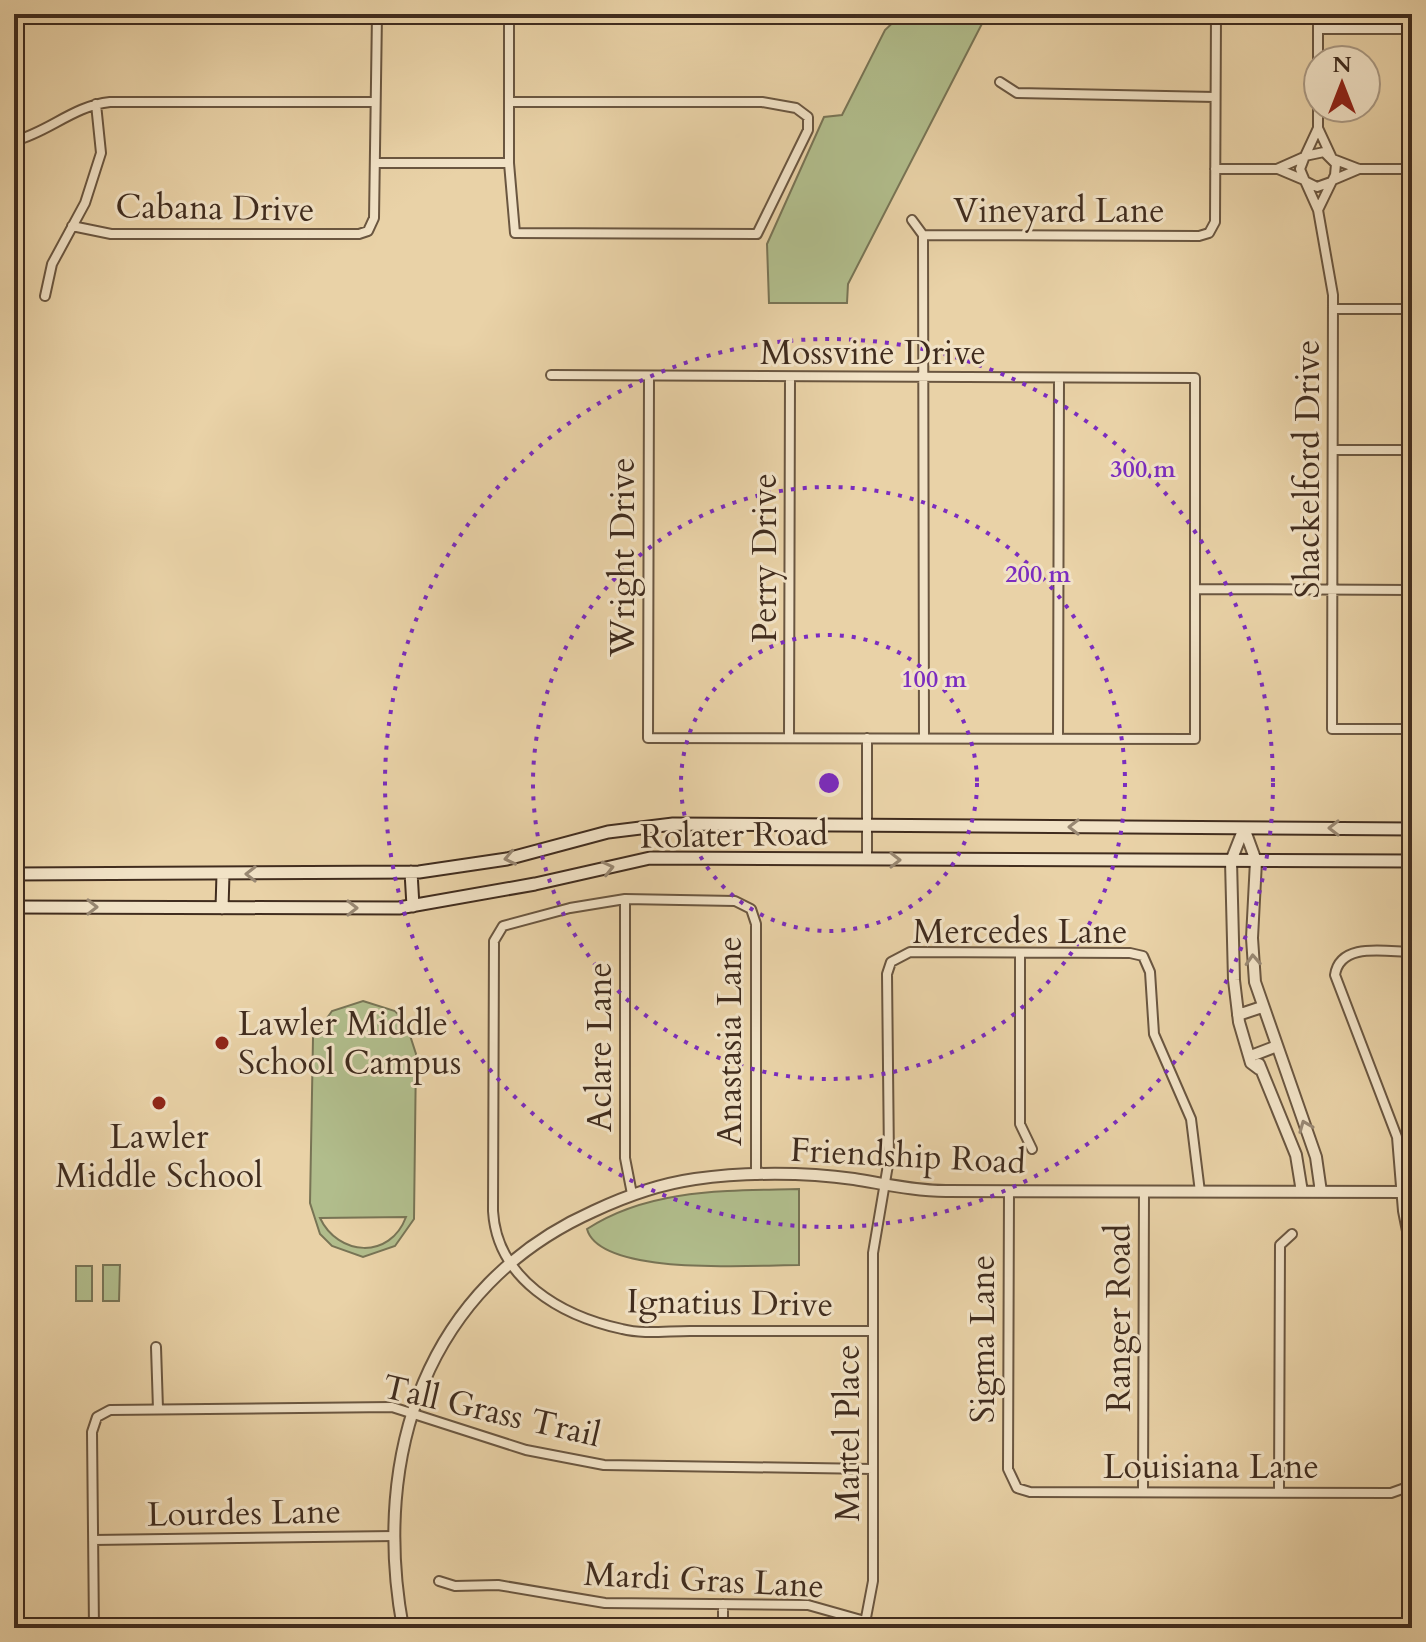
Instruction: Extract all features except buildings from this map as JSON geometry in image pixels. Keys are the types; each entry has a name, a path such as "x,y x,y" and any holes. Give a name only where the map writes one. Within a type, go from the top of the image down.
{"main road":[{"name":"Rolater Road","path":"14,874 411,872 507,859 608,832 673,824 1412,829"},
{"name":"Rolater Road","path":"14,907 413,906 535,884 650,858 1412,861"},
{"path":"411,872 413,906"},
{"path":"222,908 223,874"}],"street":[{"path":"377,14 375,163 509,163"},
{"path":"509,14 509,102 509,163 514,232 757,234 808,130 808,117 796,108 762,102 509,102"},
{"path":"1216,14 1215,169 1277,169 1318,151 1359,169 1412,169"},
{"path":"1318,14 1318,44"},
{"path":"1318,29 1412,29"},
{"path":"1000,82 1017,93 1215,97"},
{"path":"14,141 69,112 96,104 375,102"},
{"path":"45,296 52,264 85,203 101,153 96,104"},
{"path":"1304,181 1300,169 1318,124"},
{"path":"1318,128 1336,170 1318,210"},
{"name":"Cabana Drive","path":"72,226 111,234 358,234 368,231 374,222 375,163"},
{"name":"Vineyard Lane","path":"912,220 923,235 1199,236 1211,231 1215,222 1215,169"},
{"path":"1277,169 1317,187 1359,169"},
{"name":"Shackelford Drive","path":"1304,181 1318,210 1333,309 1332,729 1412,729"},
{"path":"923,235 924,738"},
{"path":"1333,309 1412,309"},
{"name":"Mossvine Drive","path":"551,375 1195,378 1195,589"},
{"name":"Wright Drive","path":"649,377 648,738 789,738"},
{"name":"Perry Drive","path":"789,738 790,377"},
{"path":"1058,738 1059,378"},
{"path":"1333,450 1412,450"},
{"path":"789,738 1195,739 1195,589 1412,590"},
{"path":"867,738 867,859"},
{"path":"1244,828 1231,861 1238,1015 1252,1057 1257,1061 1296,1155 1302,1192"},
{"path":"1244,828 1256,861 1252,938 1255,982 1316,1157 1321,1192"},
{"path":"509,1264 496,1235 493,1211 494,941 503,926 570,908 625,899"},
{"name":"Anastasia Lane","path":"625,899 735,901 751,909 756,924 756,1175"},
{"name":"Aclare Lane","path":"625,899 625,1158 632,1194"},
{"name":"Mercedes Lane","path":"894,958 910,952 1130,953 1146,959 1154,1034 1191,1119 1200,1192"},
{"path":"1412,952 1358,952 1343,958 1336,968 1336,979 1393,1124 1408,1192 1412,1256"},
{"path":"1020,954 1020,1124 1032,1149"},
{"name":"Martel Place","path":"865,1623 872,1590 873,1253 876,1221 886,1186 889,1159 887,974 894,958"},
{"path":"1238,1015 1262,1007"},
{"path":"1252,1057 1277,1046"},
{"name":"Friendship Road","path":"403,1628 394,1566 398,1470 411,1413 433,1357 474,1298 509,1264 567,1223 632,1194 694,1179 756,1175 825,1176 886,1186 1009,1191 1408,1192"},
{"name":"Sigma Lane","path":"1009,1191 1008,1469 1015,1485"},
{"name":"Ranger Road","path":"1143,1492 1144,1191"},
{"path":"1279,1492 1280,1245 1292,1234"},
{"name":"Ignatius Drive","path":"509,1264 567,1311 625,1330 873,1331"},
{"path":"156,1347 158,1409"},
{"name":"Tall Grass Trail","path":"93,1540 92,1432 100,1414 114,1409 370,1406 411,1413 526,1450 604,1465 873,1469"},
{"name":"Louisiana Lane","path":"1015,1485 1030,1492 1391,1493 1410,1482"},
{"name":"Lourdes Lane","path":"93,1540 395,1536"},
{"path":"93,1540 94,1628"},
{"name":"Mardi Gras Lane","path":"439,1581 455,1586 498,1585 605,1603 817,1606 865,1623 895,1627 1109,1628"},
{"path":"723,1604 723,1628"}],"green space":[{"path":"902,14 987,14 848,284 847,303 769,303 767,244 824,117 842,115 885,30"},
{"path":"363,1001 395,1011 406,1023 416,1054 414,1219 395,1246 363,1257 332,1246 320,1234 310,1203 313,1038 332,1011","holes":["406,1217 398,1231 377,1246 351,1246 328,1231 320,1218"]},
{"path":"799,1189 799,1265 717,1266 649,1261 620,1255 598,1244 587,1229 611,1216 663,1199 717,1192"},
{"path":"103,1265 120,1265 119,1301 103,1301"},
{"path":"76,1266 92,1266 92,1301 76,1301"}],"place":[{"name":"Lawler Middle School Campus","path":"222,1043"},
{"name":"Lawler Middle School","path":"159,1103"}]}
